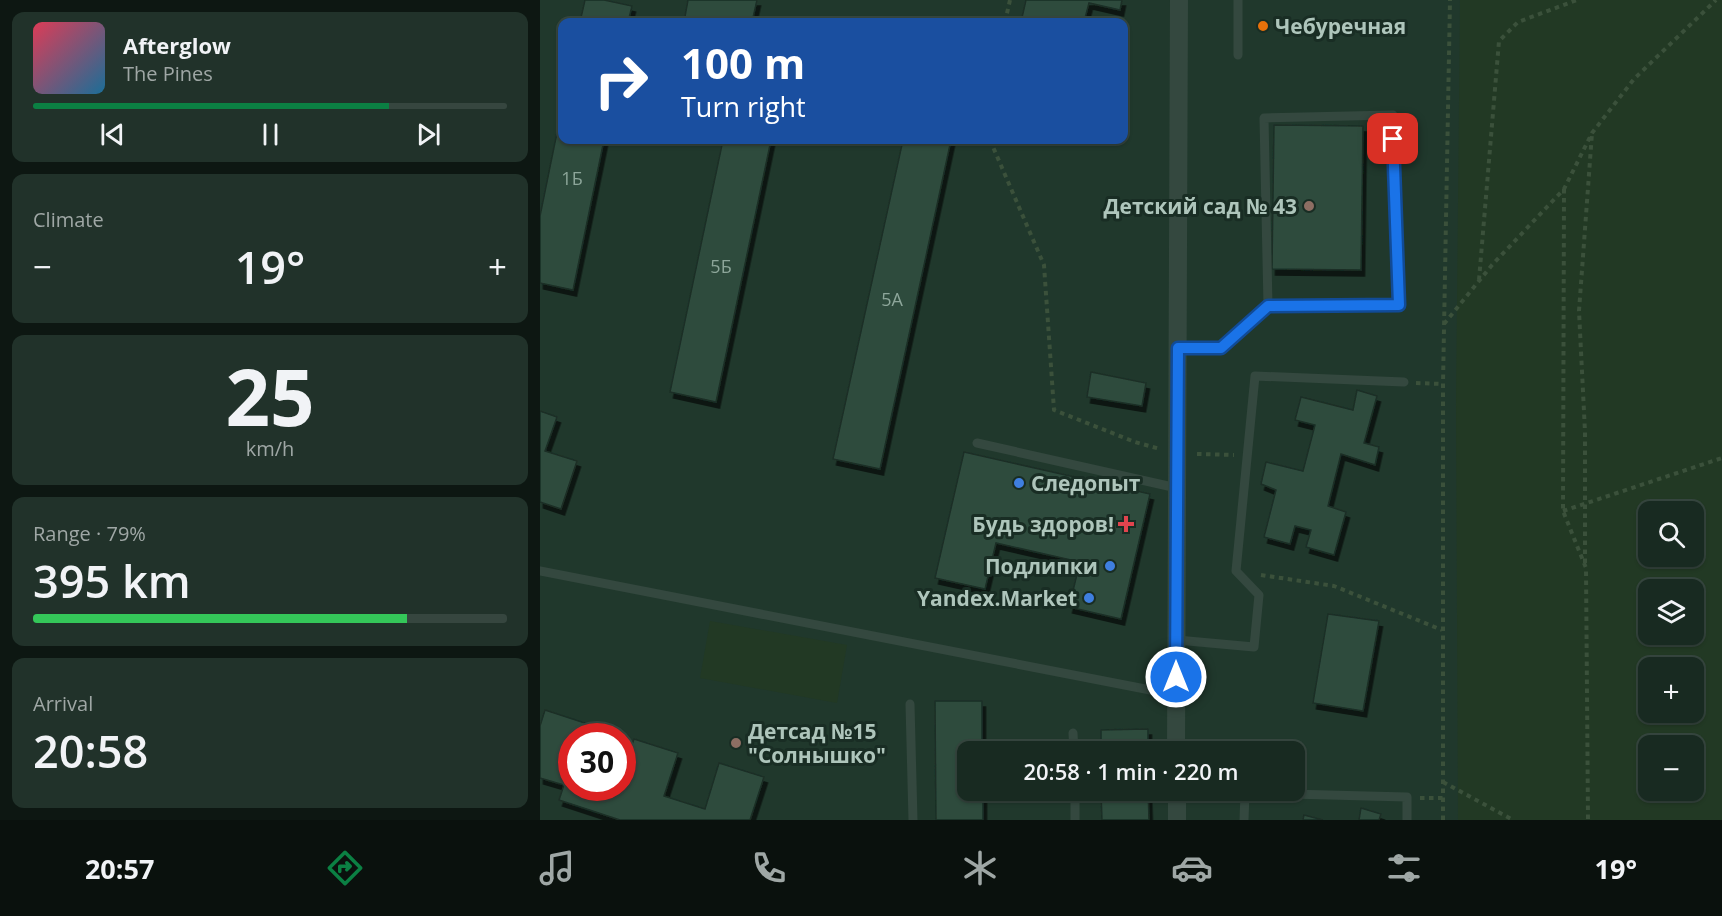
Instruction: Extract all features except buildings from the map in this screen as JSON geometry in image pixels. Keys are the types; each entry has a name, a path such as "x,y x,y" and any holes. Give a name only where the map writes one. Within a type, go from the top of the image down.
{"street":[{"path":"1176,741 1179,0"},
{"path":"1177,801 1177,820"}],"lane":[{"path":"1238,0 1238,55"},
{"path":"1178,348 1221,348 1268,306 1399,305 1393,115 1264,118 1268,306"},
{"path":"1177,640 1254,647 1258,595 1236,571 1255,376 1404,382"},
{"path":"977,443 1177,488"},
{"path":"540,571 1176,695"},
{"path":"910,704 913,820"},
{"path":"1073,733 1073,741"},
{"path":"1244,820 1245,793 1407,797 1407,820"},
{"path":"1075,801 1075,820"}],"path":[{"path":"1006,18 1010,0"},
{"path":"1443,820 1443,384 1450,0"},
{"path":"1479,281 1499,41 1518,22 1577,0"},
{"path":"1444,325 1479,281 1564,189 1592,133 1634,79 1716,0"},
{"path":"1588,820 1585,432 1579,311 1592,133"},
{"path":"992,144 1044,265 1054,410 1135,442 1177,453 1247,455"},
{"path":"1564,189 1563,511 1586,568"},
{"path":"1404,382 1443,384"},
{"path":"1563,511 1584,502 1722,458"},
{"path":"1236,571 1334,586 1443,630"},
{"path":"1443,782 1513,820"},
{"path":"1407,797 1443,798"}],"green space":[{"path":"1460,0 1722,0 1722,820 1458,820 1456,405"},
{"path":"710,621 847,645 837,703 700,678"}],"place":[{"name":"Чебуречная","path":"1263,26"},
{"name":"Детский сад № 43","path":"1309,206"},
{"name":"Следопыт","path":"1019,483"},
{"name":"Будь здоров!","path":"1126,524"},
{"name":"Подлипки","path":"1110,566"},
{"name":"Yandex.Market","path":"1089,598"},
{"name":"Детсад №15 \"Солнышко\"","path":"736,743"}],"route":[{"path":"1176,677 1178,348 1221,348 1268,306 1399,305 1393,139"}]}
